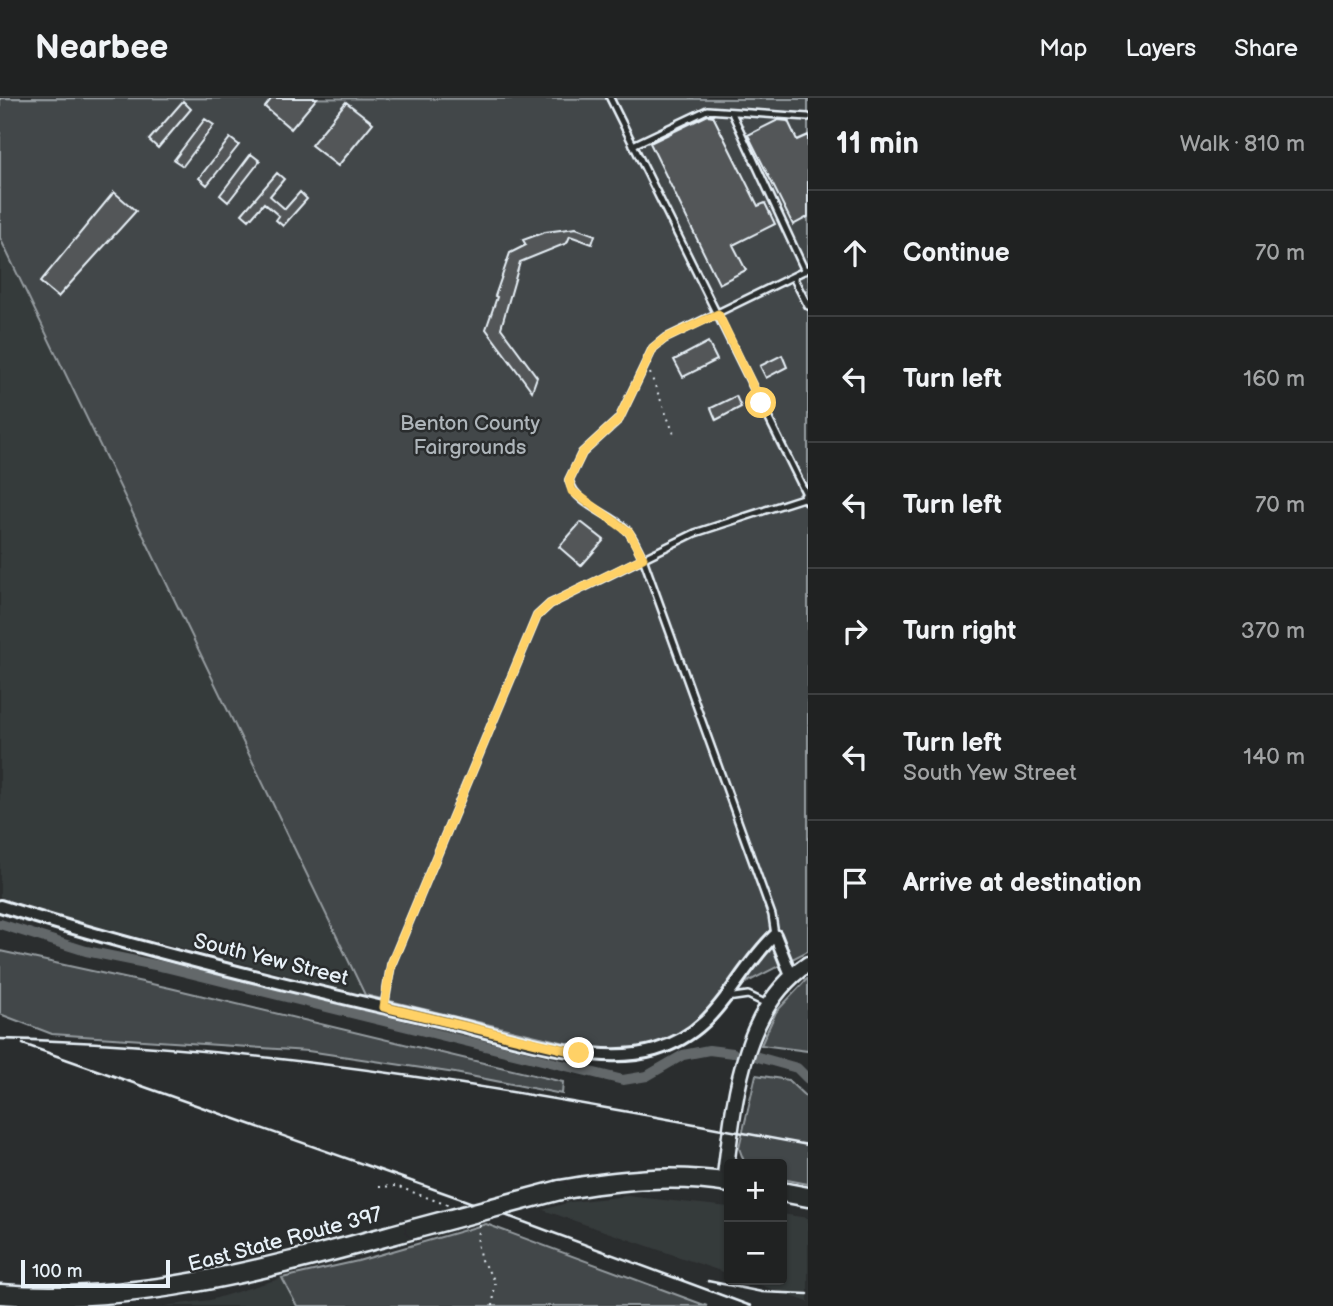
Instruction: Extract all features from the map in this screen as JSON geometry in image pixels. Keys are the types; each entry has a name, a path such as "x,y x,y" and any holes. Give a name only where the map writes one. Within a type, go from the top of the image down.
{"main road":[{"name":"East State Route 397","path":"0,1294 90,1301 164,1293 560,1190 620,1180 657,1178 724,1183"},
{"path":"787,1193 808,1197"}],"street":[{"name":"South Yew Street","path":"0,906 93,933 384,1007 608,1057 656,1050 678,1041 714,1015 749,962 775,935"},
{"path":"775,935 791,975"},
{"path":"728,1159 748,1050 759,1019 791,975 808,964"},
{"path":"729,1147 734,1159"}],"lane":[{"path":"384,1007 391,965 537,616 550,604 722,522 808,497 610,98"},
{"path":"634,145 701,111 808,117"},
{"path":"732,113 806,270 664,339 653,348 619,419 582,453 569,480 572,491 629,532 643,558 772,915 775,935"},
{"path":"793,277 808,306"},
{"path":"727,998 748,995 768,1005"}],"path":[{"path":"646,363 674,434"}],"shaded area":[{"path":"0,238 365,995 84,923 0,897"},
{"path":"627,1196 724,1206 724,1272 543,1210 570,1202"},
{"path":"787,1215 808,1218 808,1302 760,1285 787,1285"},
{"path":"282,1278 297,1306 164,1306 210,1300"}],"green space":[{"name":"Benton County Fairgrounds","path":"0,98 808,99 808,951 722,995 692,1027 645,1048 595,1050 365,995 0,238"},
{"path":"0,951 170,988 563,1082 562,1094 455,1073 308,1051 52,1034 0,1014"},
{"path":"808,978 808,1051 761,1045 776,1012"},
{"path":"756,1075 788,1080 808,1099 808,1184 787,1180 787,1159 743,1159 739,1148"},
{"path":"486,1224 707,1306 297,1306 282,1278 358,1261"}],"building":[{"path":"272,98 317,98 291,129 265,107"},
{"path":"183,101 191,109 158,148 149,140"},
{"path":"346,102 373,123 338,166 311,145"},
{"path":"708,115 713,116 758,206 765,203 775,224 733,245 746,270 719,284 650,143"},
{"path":"205,119 214,125 183,166 174,160"},
{"path":"778,120 788,121 797,140 808,135 808,217 793,225 748,135"},
{"path":"230,138 239,145 207,185 199,178"},
{"path":"251,154 260,161 228,202 220,195"},
{"path":"277,173 284,179 270,196 285,209 300,192 307,199 283,226 276,220 279,216 264,203 249,220 242,214"},
{"path":"114,192 136,211 58,297 40,282"},
{"path":"576,228 595,235 592,244 570,236 567,243 520,262 501,328 537,377 532,391 486,329 510,253 526,245 523,240 545,232"},
{"path":"708,342 717,360 683,377 674,360"},
{"path":"782,355 787,367 766,378 760,366"},
{"path":"736,396 741,407 716,420 711,408"},
{"path":"581,522 604,540 581,566 559,547"}],"waterway":[{"path":"0,924 86,951 165,967 623,1080 647,1076 683,1055 709,1050 733,1053"},
{"path":"758,1057 797,1068 808,1079"}],"railway":[{"path":"0,1039 102,1043 305,1062 507,1091 808,1145"},
{"path":"23,1044 459,1198 751,1306"},
{"path":"708,1281 762,1292 808,1294"}],"route":[{"path":"579,1053 384,1007 391,965 537,616 550,604 643,558 629,532 620,523 586,503 572,491 569,480 582,453 619,419 653,348 664,339 718,314 761,403"}]}
